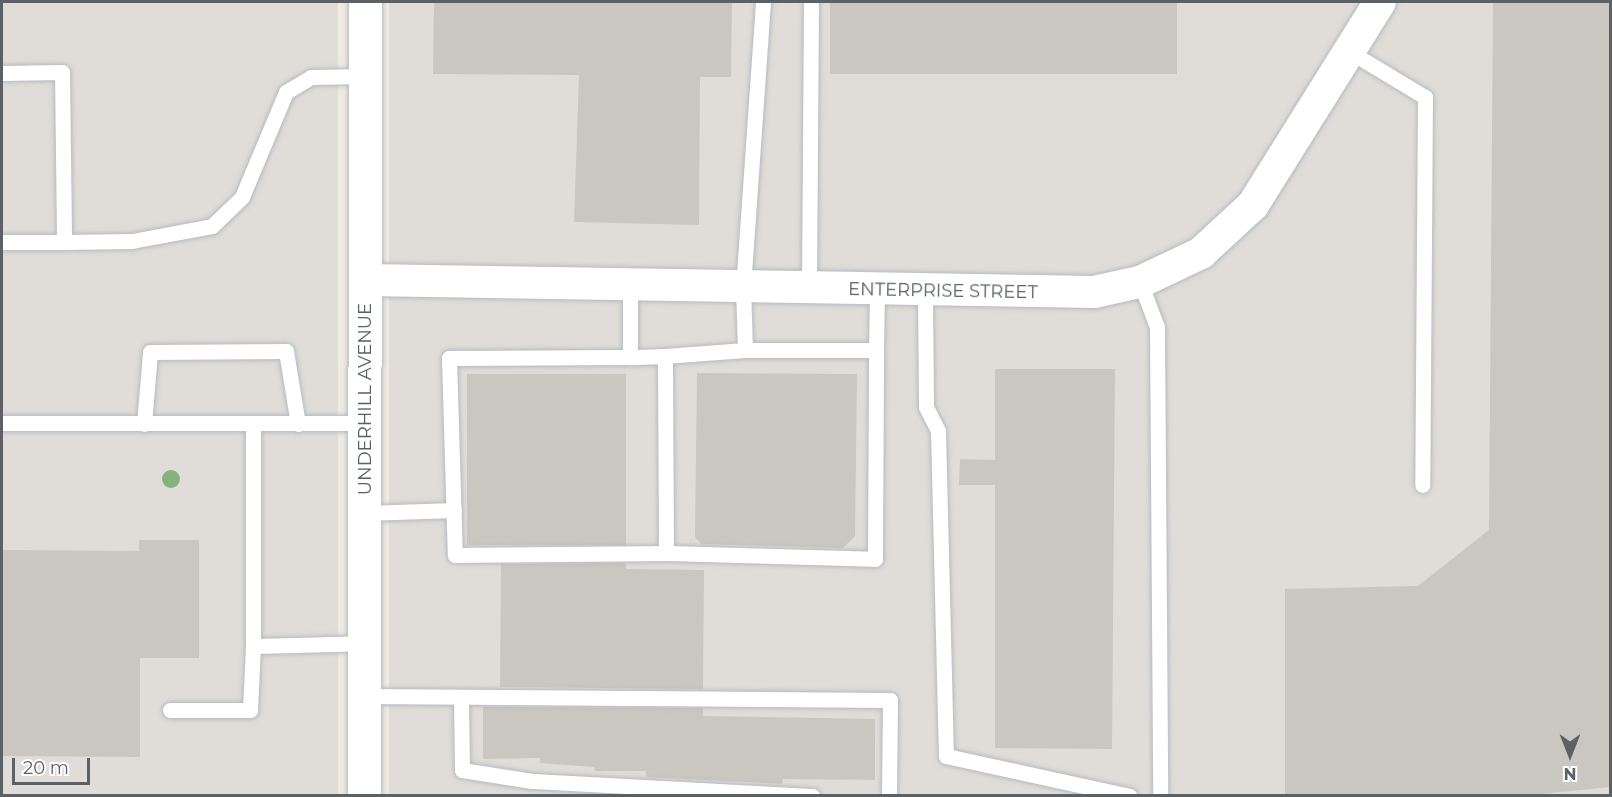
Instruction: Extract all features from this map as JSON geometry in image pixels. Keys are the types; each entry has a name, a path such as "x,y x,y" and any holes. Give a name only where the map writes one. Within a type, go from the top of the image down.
{"street":[{"name":"UNDERHILL AVENUE","path":"364,795 365,2"},
{"name":"ENTERPRISE STREET","path":"366,280 1094,292 1140,282 1201,253 1253,205 1347,50 1380,2"}],"lane":[{"path":"745,350 743,288 763,2"},
{"path":"809,289 811,2"},
{"path":"1347,50 1425,97 1422,485"},
{"path":"2,73 62,72 64,242"},
{"path":"2,242 132,241 212,226 242,197 286,92 311,77 365,75"},
{"path":"1140,282 1157,327 1160,795"},
{"path":"630,285 630,357"},
{"path":"876,350 745,350 630,357 449,358 455,555 666,553 875,559 877,290"},
{"path":"925,291 926,407 938,431 946,756 1130,795"},
{"path":"144,424 150,352 286,351 298,424"},
{"path":"665,356 666,553"},
{"path":"2,423 365,423"},
{"path":"170,710 250,710 253,645 253,424"},
{"path":"365,513 454,510"},
{"path":"253,645 364,643"},
{"path":"363,696 461,699 890,700 889,795"},
{"path":"461,699 462,770 532,781 813,795"}],"shaded area":[{"path":"2,2 338,2 338,796 2,796"},
{"path":"389,2 1610,2 1610,795 389,795"}],"building":[{"path":"434,2 732,2 731,77 700,77 699,225 574,222 579,75 433,74"},
{"path":"830,2 1177,2 1177,74 830,74"},
{"path":"1493,2 1611,2 1611,787 1531,795 1285,795 1285,589 1418,586 1489,530"},
{"path":"995,369 1115,369 1112,749 995,748 995,485 959,485 960,459 995,460"},
{"path":"697,373 857,374 855,536 843,548 701,544 695,537"},
{"path":"467,374 626,374 626,545 467,545"},
{"path":"139,540 199,540 199,658 140,658 140,757 2,756 2,550 139,551"},
{"path":"626,563 626,569 704,570 703,689 500,687 501,564"},
{"path":"483,707 703,708 703,716 875,719 875,780 783,779 782,784 646,777 646,771 595,771 594,767 540,763 540,758 483,759"}]}
